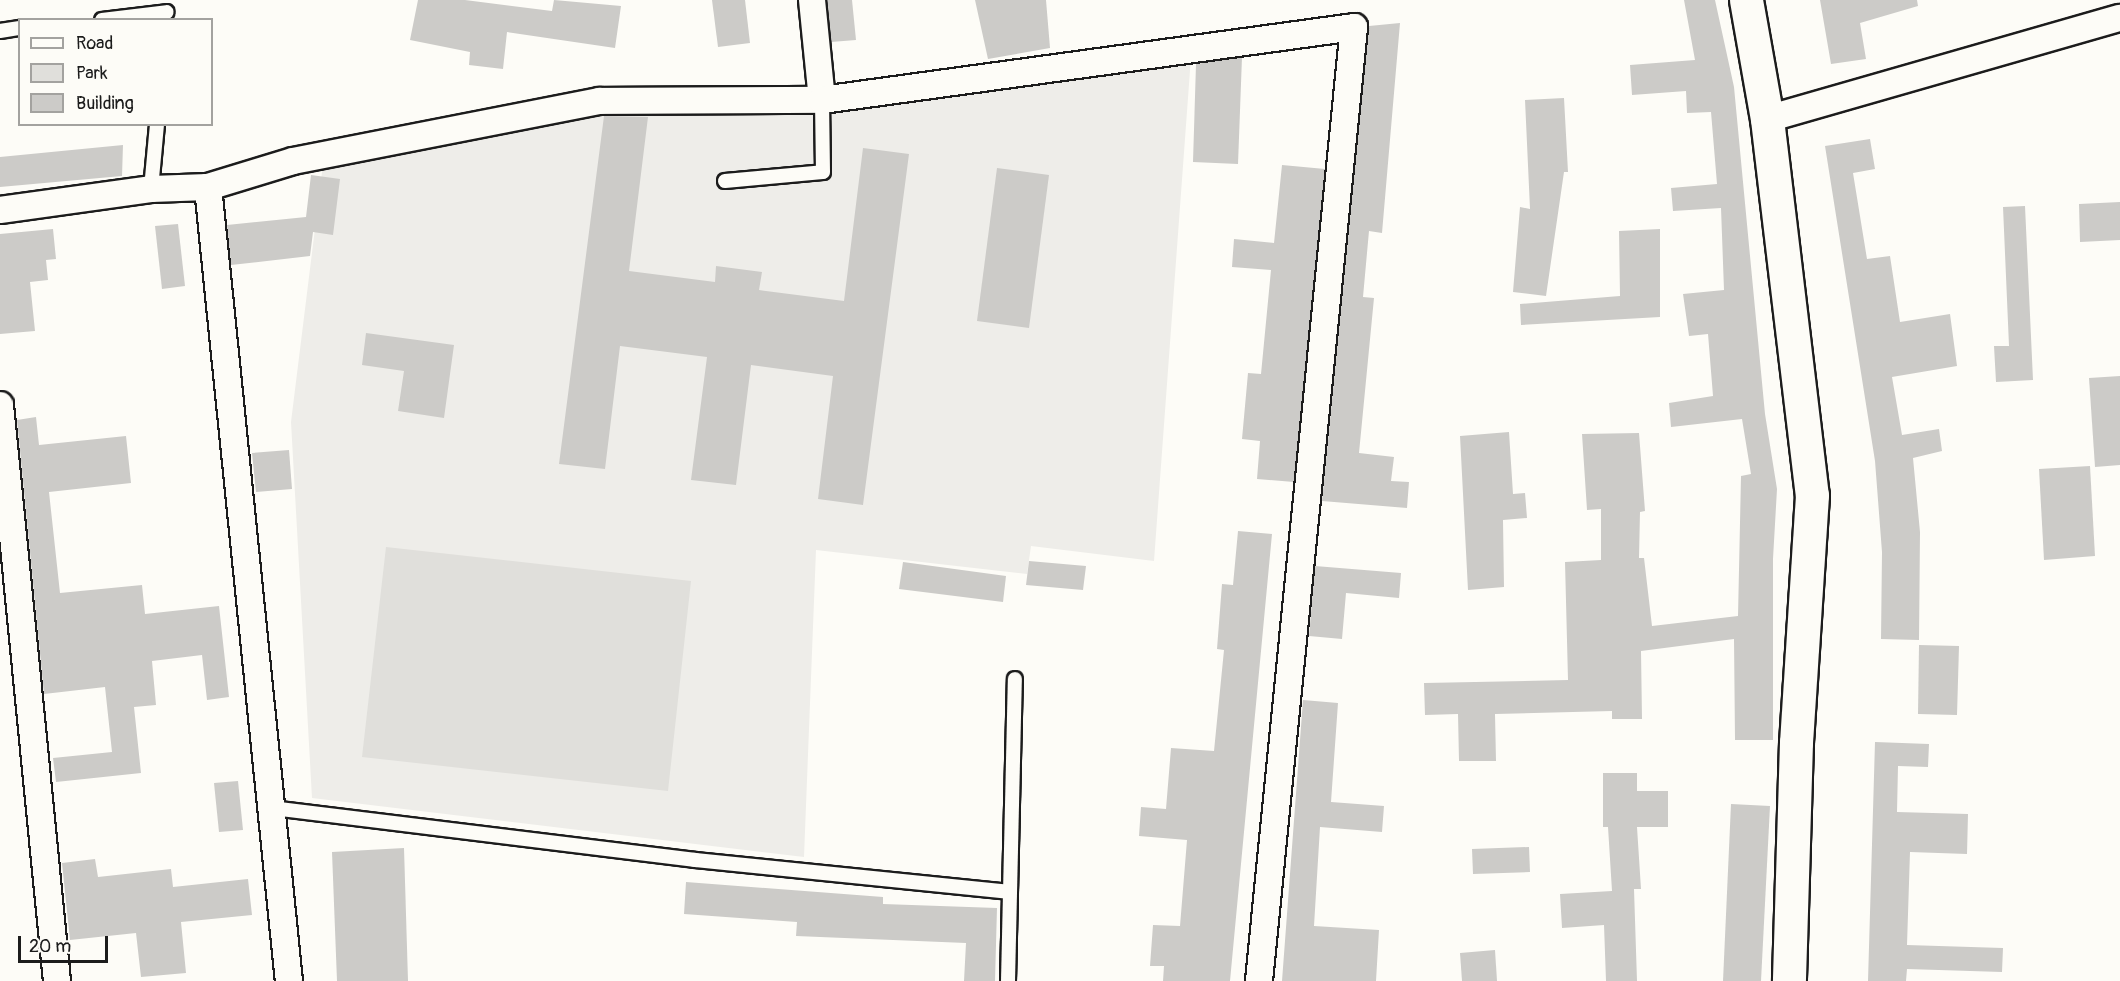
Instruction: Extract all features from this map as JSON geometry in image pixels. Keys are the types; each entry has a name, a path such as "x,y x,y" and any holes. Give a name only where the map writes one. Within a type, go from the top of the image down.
{"street":[{"path":"812,0 822,100"},
{"path":"1746,0 1767,119 1812,495 1797,741 1789,981"},
{"path":"1767,119 2120,18"},
{"path":"0,210 151,189 208,187 293,161 599,102 822,100 1354,27 1258,981"},
{"path":"208,187 289,981"},
{"path":"0,405 57,981"}],"lane":[{"path":"116,18 167,11"},
{"path":"0,30 18,28"},
{"path":"725,181 823,172 822,100"},
{"path":"151,189 157,126"},
{"path":"1008,981 1008,892 1015,679"},
{"path":"272,808 695,860 1008,892"}],"shaded area":[{"path":"1191,57 1154,561 1031,546 1027,574 816,550 804,857 312,798 291,422 323,164 600,107"}],"green space":[{"path":"386,547 691,581 668,791 362,757"}],"building":[{"path":"418,0 465,0 552,11 554,0 621,6 615,48 507,32 503,69 469,65 470,52 410,40"},
{"path":"712,0 745,0 750,43 718,47"},
{"path":"827,0 852,0 856,40 831,42"},
{"path":"975,0 1046,0 1050,48 988,59"},
{"path":"1684,0 1715,0 1734,87 1765,414 1777,489 1773,559 1773,740 1735,740 1734,639 1641,651 1642,719 1612,719 1612,711 1495,714 1496,761 1459,761 1458,714 1425,715 1424,683 1568,680 1565,562 1601,560 1601,509 1587,510 1582,434 1639,433 1645,511 1640,512 1639,558 1644,558 1652,626 1738,616 1741,476 1751,474 1742,419 1671,427 1669,403 1713,396 1708,334 1689,336 1683,294 1724,290 1721,208 1673,211 1671,188 1717,184 1711,112 1687,113 1686,91 1632,95 1630,65 1695,60"},
{"path":"1820,0 1917,0 1918,6 1860,23 1866,59 1831,64"},
{"path":"1400,23 1382,233 1369,231 1363,297 1374,298 1359,453 1394,457 1391,481 1409,482 1407,508 1322,501 1369,26"},
{"path":"1242,57 1238,164 1193,162 1196,64"},
{"path":"1564,98 1568,172 1564,172 1546,296 1513,292 1520,207 1530,209 1525,100"},
{"path":"604,116 648,117 629,271 715,282 716,266 762,272 759,290 844,301 863,148 909,154 863,505 818,499 833,376 751,365 736,485 691,480 707,357 620,346 605,469 559,464"},
{"path":"1870,139 1875,169 1853,173 1867,259 1890,256 1900,322 1950,314 1957,366 1892,377 1902,435 1939,429 1942,451 1913,458 1920,532 1919,640 1881,639 1882,552 1875,461 1825,146"},
{"path":"123,145 122,176 0,187 0,157"},
{"path":"1282,165 1325,169 1294,482 1257,479 1260,441 1242,439 1248,373 1261,374 1271,270 1232,267 1234,239 1274,243"},
{"path":"997,168 1049,175 1029,328 977,321"},
{"path":"311,175 340,179 333,235 313,232 310,256 231,265 227,225 306,217"},
{"path":"2120,202 2120,240 2080,242 2079,204"},
{"path":"2025,206 2033,380 1996,382 1994,346 2009,346 2003,207"},
{"path":"178,224 185,286 162,289 155,226"},
{"path":"53,229 56,259 46,260 48,280 30,282 35,331 0,334 0,234"},
{"path":"1660,229 1660,317 1521,325 1520,304 1620,296 1619,231"},
{"path":"366,333 454,345 444,418 398,411 404,371 362,365"},
{"path":"2120,376 2120,465 2095,467 2089,378"},
{"path":"36,417 39,445 126,436 131,483 49,492 60,593 142,585 145,614 219,606 229,697 207,700 202,655 152,661 156,705 134,707 141,773 56,782 53,758 112,752 105,687 44,694 17,420"},
{"path":"1509,432 1513,494 1525,493 1527,518 1503,520 1504,587 1468,590 1460,436"},
{"path":"289,450 292,489 256,492 252,453"},
{"path":"2090,466 2095,556 2044,560 2039,469"},
{"path":"1238,531 1272,534 1230,981 1163,981 1164,966 1150,966 1153,925 1180,926 1187,840 1139,836 1141,807 1166,809 1171,748 1214,751 1224,650 1217,649 1222,584 1233,585"},
{"path":"1029,561 1086,566 1083,590 1026,585"},
{"path":"903,562 1006,576 1003,602 899,589"},
{"path":"1315,566 1401,573 1399,598 1346,593 1342,639 1309,636"},
{"path":"1919,645 1959,646 1957,715 1918,714"},
{"path":"1303,700 1338,703 1331,802 1384,806 1382,832 1320,827 1314,926 1379,930 1376,981 1282,981"},
{"path":"1875,742 1929,744 1928,767 1898,766 1897,812 1968,814 1967,854 1910,852 1907,945 2003,948 2002,972 1907,969 1906,981 1868,981"},
{"path":"1603,773 1637,773 1637,791 1668,791 1668,827 1637,827 1641,889 1634,889 1637,981 1606,981 1604,925 1562,928 1560,894 1612,891 1608,827 1603,827"},
{"path":"238,781 243,830 219,832 214,783"},
{"path":"1731,804 1770,806 1761,981 1723,981"},
{"path":"1529,847 1530,872 1473,874 1472,849"},
{"path":"404,848 408,981 337,981 332,852"},
{"path":"95,859 98,877 171,869 173,887 248,879 252,915 181,922 186,973 141,977 136,933 70,940 62,863"},
{"path":"686,882 883,897 883,904 997,908 995,981 964,981 966,943 796,936 797,922 684,914"},
{"path":"1495,950 1497,981 1462,981 1460,953"}]}
